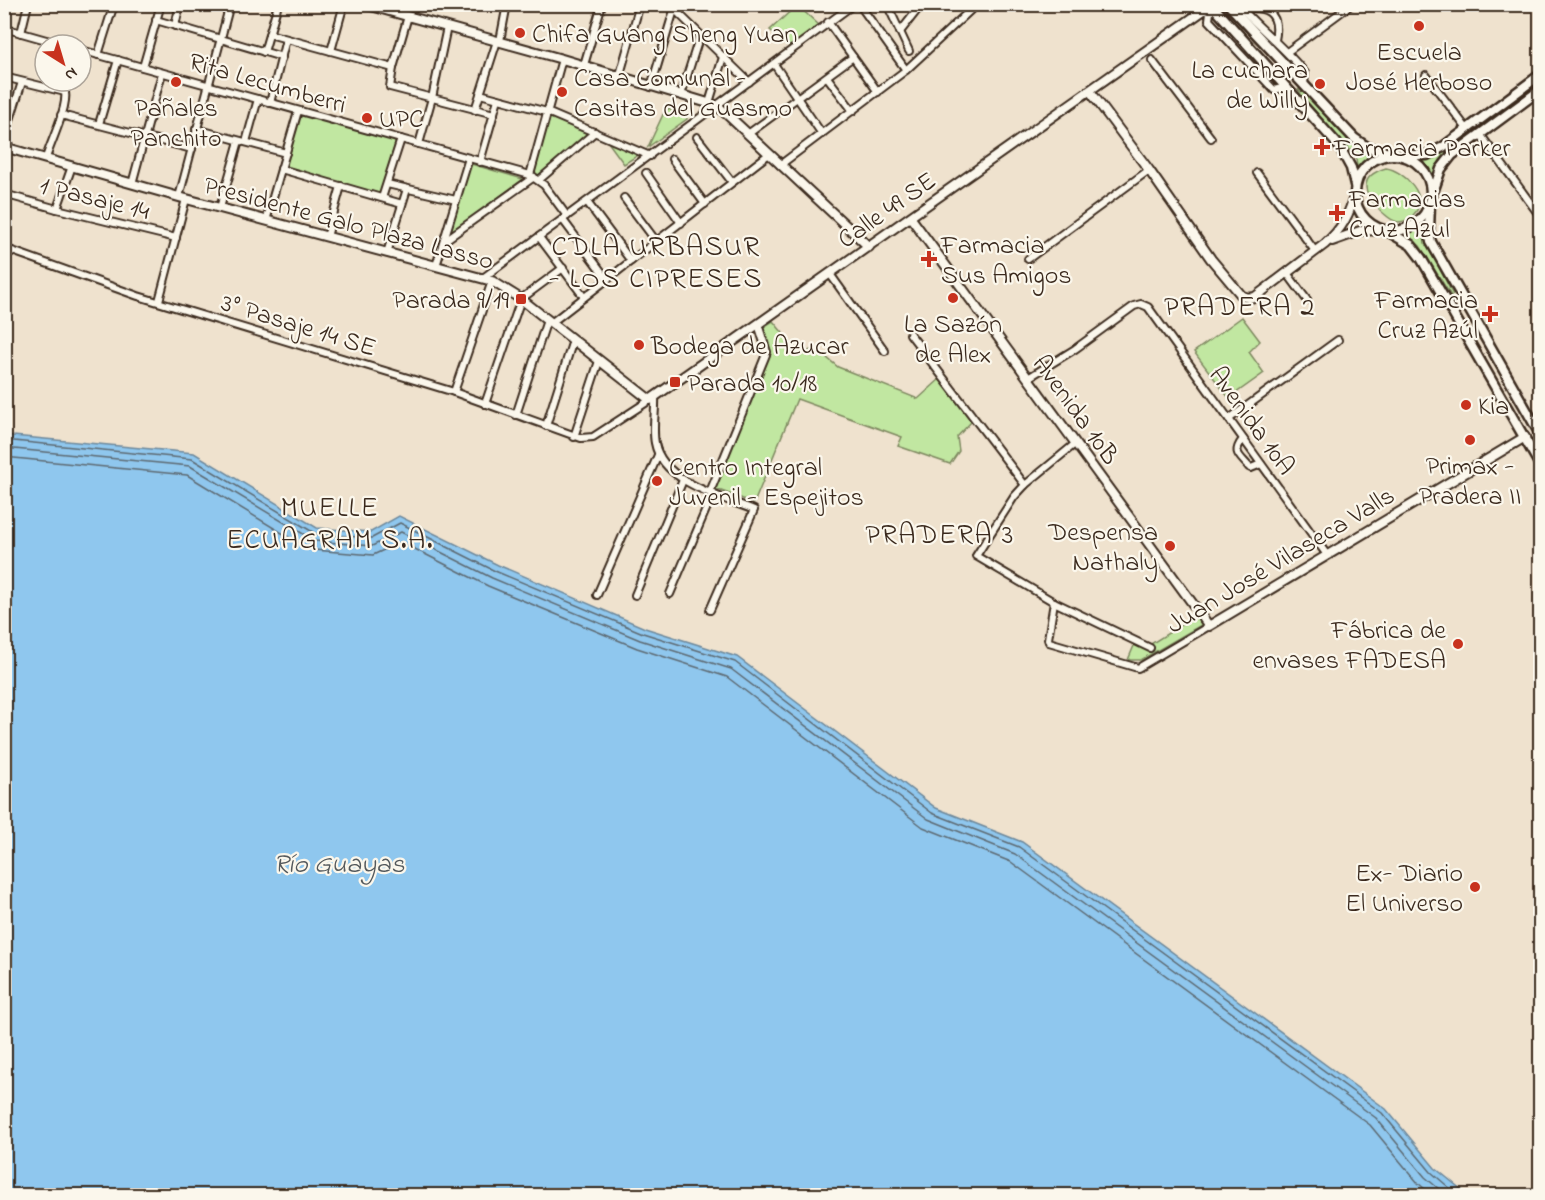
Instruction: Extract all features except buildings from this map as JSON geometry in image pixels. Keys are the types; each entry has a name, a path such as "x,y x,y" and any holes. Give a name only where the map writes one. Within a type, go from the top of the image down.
{"main road":[{"path":"1211,5 1339,146 1351,168 1361,213 1371,223 1410,245 1421,258 1540,465"},
{"path":"1234,8 1361,144 1398,154 1416,163 1426,175 1431,201 1429,231 1431,242 1540,434"},
{"path":"1355,189 1360,174 1368,164 1380,156 1431,154 1540,75"},
{"path":"1386,231 1402,232 1417,225 1427,212 1446,162 1540,90"}],"street":[{"path":"21,33 28,4"},
{"path":"98,4 113,7 98,55"},
{"path":"143,67 160,4"},
{"path":"167,4 180,6 175,26"},
{"path":"159,301 176,238 196,129 230,4"},
{"path":"264,52 278,4"},
{"path":"332,51 344,4"},
{"path":"364,4 584,65 619,78 718,106 869,247"},
{"path":"476,110 507,4"},
{"path":"584,65 602,4"},
{"path":"619,78 640,4"},
{"path":"483,278 854,4"},
{"path":"859,4 906,70"},
{"path":"887,4 909,51"},
{"path":"900,32 922,4"},
{"path":"780,165 906,70 977,4"},
{"path":"1287,52 1352,4"},
{"name":"Calle 49 SE","path":"578,437 593,438 653,398 1211,5"},
{"path":"1234,8 1256,6 1270,13 1277,27 1275,40"},
{"path":"651,87 671,7 748,82"},
{"path":"1234,8 1287,52 1305,73 1304,85"},
{"path":"408,16 393,68 391,88 494,114"},
{"path":"156,20 282,57"},
{"path":"828,22 878,92"},
{"path":"419,144 432,98 447,27"},
{"path":"4,28 33,36"},
{"path":"269,34 393,68"},
{"path":"681,95 700,35"},
{"path":"270,103 286,39"},
{"name":"Rita Lecumberri","path":"93,54 534,177"},
{"path":"709,103 723,57"},
{"path":"748,134 853,57"},
{"path":"562,59 534,177 607,279"},
{"path":"99,124 118,60"},
{"path":"1152,60 1211,138"},
{"path":"774,64 822,134"},
{"path":"132,184 162,73"},
{"path":"1426,75 1467,129"},
{"path":"4,76 66,93 46,158"},
{"path":"827,77 853,111"},
{"path":"4,139 22,82"},
{"path":"1090,91 1211,259 1242,296 1255,297 1325,244 1348,217 1355,189"},
{"path":"480,94 548,112 650,156"},
{"path":"220,208 258,99"},
{"path":"480,162 498,99"},
{"path":"266,221 298,111"},
{"path":"61,115 192,149"},
{"path":"196,129 286,153"},
{"path":"443,242 595,132"},
{"path":"1480,134 1540,216"},
{"path":"697,137 732,183"},
{"path":"382,198 401,139"},
{"name":"Presidente Galo Plaza Lasso","path":"4,147 182,198 492,281 521,299 599,361 653,398"},
{"path":"516,416 549,321 584,297 769,154"},
{"path":"436,266 468,158"},
{"path":"672,159 705,204"},
{"path":"57,209 72,166"},
{"path":"281,169 402,204"},
{"path":"1028,259 1149,170"},
{"path":"646,173 681,223"},
{"path":"1257,173 1315,251"},
{"path":"387,184 456,200"},
{"path":"327,237 341,186"},
{"path":"387,253 406,189"},
{"name":"1 Pasaje 14","path":"4,194 176,238"},
{"path":"624,198 657,241"},
{"path":"587,202 631,261"},
{"name":"Avenida 10B","path":"911,218 1209,626"},
{"path":"1325,244 1363,230 1386,231"},
{"path":"539,237 584,297"},
{"name":"3° Pasaje 14 SE","path":"4,249 138,296 454,392 578,437"},
{"path":"485,404 521,299 563,268"},
{"path":"1287,273 1307,300"},
{"path":"830,274 885,351"},
{"path":"454,392 492,281"},
{"name":"Avenida 10A","path":"1028,378 1075,350 1134,306 1141,304 1148,307 1327,555"},
{"path":"670,594 767,352 758,324"},
{"path":"910,334 1025,485"},
{"path":"546,426 573,340"},
{"path":"1229,419 1338,340"},
{"path":"578,437 599,361"},
{"path":"653,398 657,412 654,437 658,455 669,469 683,480 754,510 710,610"},
{"name":"Juan José Vilaseca Valls","path":"1054,602 1048,639 1056,644 1138,668 1525,437"},
{"path":"1243,439 1236,451 1249,467 1262,465"},
{"path":"1076,443 1025,485 1014,497 976,556 1054,602 1150,648"},
{"path":"597,595 658,455"},
{"path":"635,595 683,480"}],"green space":[{"path":"797,5 820,26 791,47 770,30"},
{"path":"1540,79 1540,83 1449,151 1440,160 1433,177 1423,159 1447,149"},
{"path":"1298,89 1347,139 1372,153 1357,167 1356,159 1351,151"},
{"path":"666,108 686,116 687,119 648,147"},
{"path":"300,113 396,141 380,194 284,167"},
{"path":"549,115 591,133 539,177 532,174"},
{"path":"608,142 640,154 624,164"},
{"path":"471,164 523,179 446,237"},
{"path":"1386,168 1407,179 1417,193 1418,207 1405,221 1393,221 1376,206 1367,193 1367,181 1370,176"},
{"path":"1423,223 1426,242 1453,295 1451,296 1420,246 1407,234"},
{"path":"1242,317 1260,341 1249,352 1264,373 1229,398 1194,352"},
{"path":"773,321 801,355 815,348 838,367 918,399 940,379 972,421 957,437 959,451 950,464 898,446 902,437 797,399 754,503 713,488 768,352 760,329"},
{"path":"1197,615 1203,624 1141,660 1128,660 1136,641 1151,644"}],"water":[{"name":"Río Guayas","path":"4,434 194,453 317,528 371,532 399,516 498,565 645,628 737,657 936,808 1022,842 1386,1109 1435,1168 1468,1195 5,1195"}],"place":[{"name":"Escuela José Herboso","path":"1419,26"},
{"name":"Chifa Guang Sheng Yuan","path":"520,33"},
{"name":"Pañales Panchito","path":"176,82"},
{"name":"La cuchara de Willy","path":"1320,84"},
{"name":"Casa Comunal - Casitas del Guasmo","path":"562,92"},
{"name":"UPC","path":"367,118"},
{"name":"Farmacia Parker","path":"1322,147"},
{"name":"Farmacias Cruz Azul","path":"1337,213"},
{"name":"Farmacia Sus Amigos","path":"929,259"},
{"name":"La Sazón de Alex","path":"953,298"},
{"name":"Parada 9/19","path":"521,299"},
{"name":"Farmacia Cruz Azúl","path":"1490,314"},
{"name":"Bodega de Azucar","path":"639,345"},
{"name":"Parada 10/18","path":"675,382"},
{"name":"Kia","path":"1466,405"},
{"name":"Primax - Pradera II","path":"1470,440"},
{"name":"Centro Integral Juvenil - Espejitos","path":"657,481"},
{"name":"Despensa Nathaly","path":"1170,546"},
{"name":"Fábrica de envases FADESA","path":"1458,644"},
{"name":"Ex- Diario El Universo","path":"1475,887"}],"district":[{"name":"CDLA URBASUR - LOS CIPRESES","path":"656,261"},
{"name":"PRADERA 2","path":"1240,305"},
{"name":"MUELLE ECUAGRAM S.A.","path":"330,522"},
{"name":"PRADERA 3","path":"940,533"}]}
